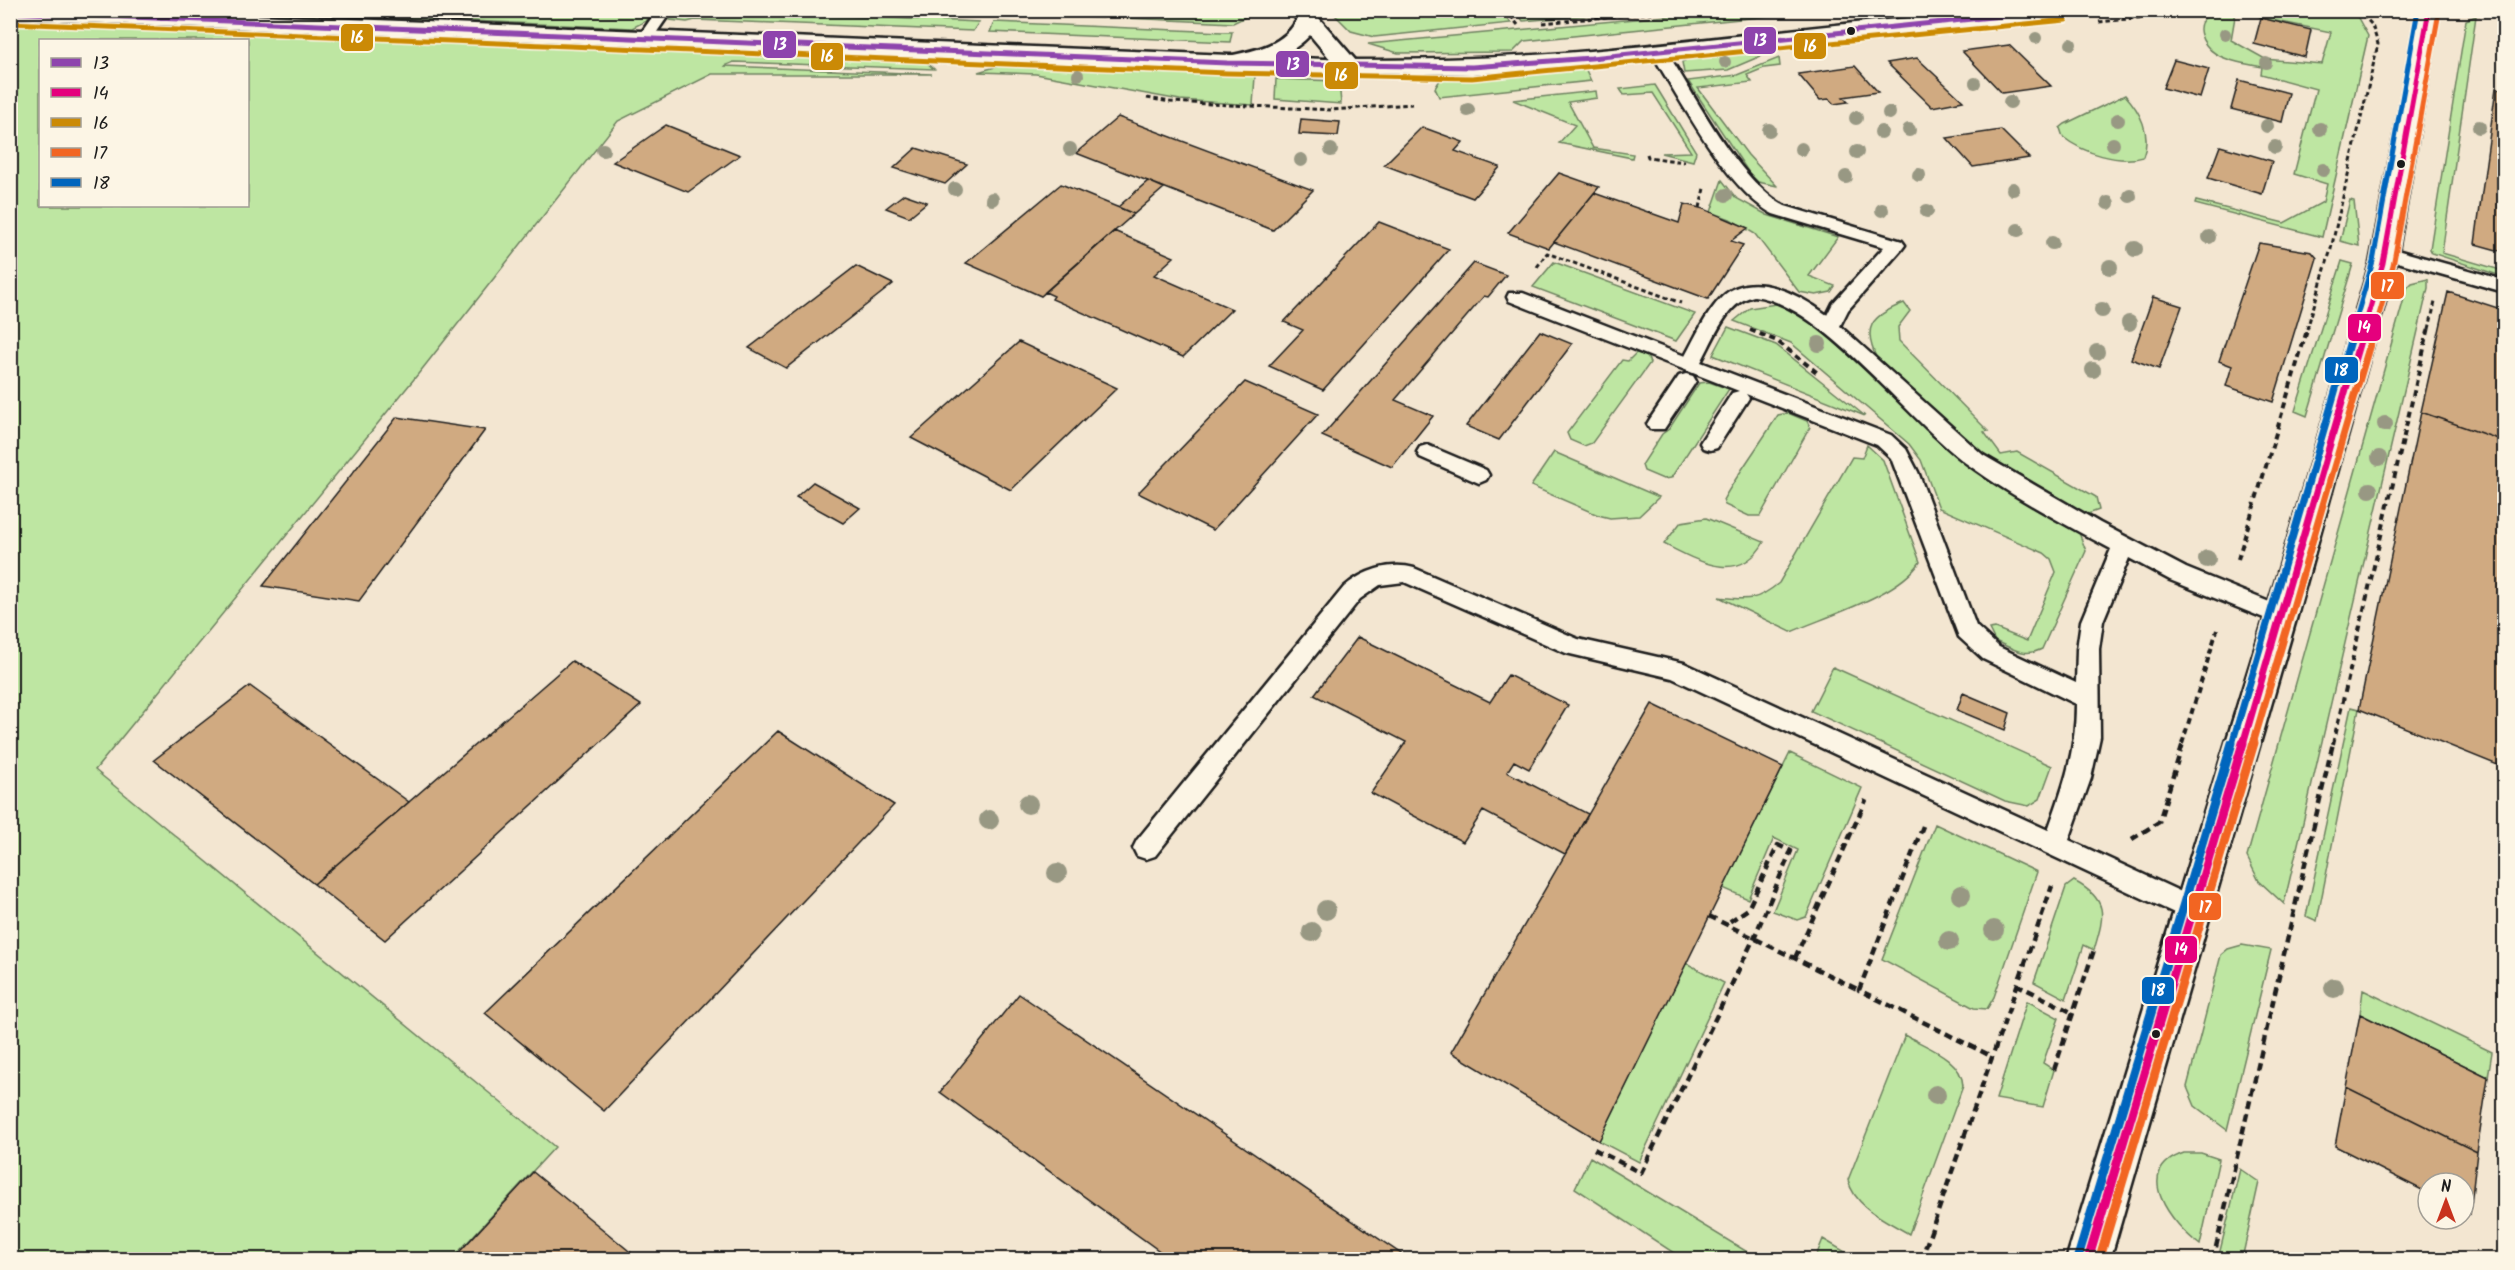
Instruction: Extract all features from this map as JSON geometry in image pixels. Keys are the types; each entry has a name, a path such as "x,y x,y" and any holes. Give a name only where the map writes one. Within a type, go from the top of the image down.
{"street":[{"path":"10,12 1227,63 1349,67 1472,67 1658,51 2065,10"},
{"path":"1227,63 1279,49 1302,34 1304,15"},
{"path":"1304,15 1349,67"},
{"path":"2088,1260 2194,910 2386,253 2444,15"}],"lane":[{"path":"645,39 665,10"},
{"path":"1658,51 1740,179 1764,202 1779,210 1896,245 1840,307 1830,327"},
{"path":"2386,253 2505,286"},
{"path":"1656,424 1732,298 1745,292 1761,291 1802,304 1976,460 2123,545 2192,581 2281,616"},
{"path":"1516,297 1688,372 1884,440 1899,454 1908,472 1967,631 1978,644 1991,653 2088,699"},
{"path":"1710,442 1739,398"},
{"path":"1427,452 1479,475"},
{"path":"2055,845 2079,778 2085,752 2088,649 2092,621 2123,545"},
{"path":"1146,848 1352,593 1367,580 1397,574 1415,577 1574,646 1676,670 2194,910"}],"path":[{"path":"1506,10 1518,25"},
{"path":"1921,1260 2057,872 2145,832 2159,822 2331,249 2378,44 2378,33 2369,19 2358,10"},
{"path":"2444,15 2475,12 2505,16"},
{"path":"1647,154 1648,157 1694,164"},
{"path":"1700,208 1707,178"},
{"path":"2212,1260 2437,290 2432,266"},
{"path":"1795,958 1869,794"},
{"path":"1858,990 1923,825 1932,820"},
{"path":"1594,1149 1641,1173 1754,938 1791,851 1778,845 1748,909 1726,924"},
{"path":"1709,916 1991,1056"},
{"path":"2054,1070 2094,950"},
{"path":"2016,984 2073,1013"}],"green space":[{"path":"711,10 979,22 973,31 695,20 687,22 670,20 669,17 674,11"},
{"path":"1077,10 1105,13 1103,18 941,11"},
{"path":"1258,10 1233,23 1127,18 1132,11"},
{"path":"2347,10 2358,18 2368,36 2322,237 2195,204 2196,201 2284,223 2323,202 2327,184 2294,174 2316,89 2261,74 2262,67 2221,57 2206,45 2200,33 2202,22 2206,17 2215,13 2236,11 2231,40 2265,59 2322,64 2331,32 2261,18 2252,11"},
{"path":"235,11 655,11 646,21 632,28"},
{"path":"1331,11 1409,11 1415,17 1442,11 1501,11 1511,23 1374,37 1351,31"},
{"path":"1516,11 1640,11 1523,21"},
{"path":"1721,11 1819,11 1524,41 1513,52 1398,53 1368,44"},
{"path":"2476,16 2442,253 2504,271 2504,277 2432,253 2430,249 2466,20"},
{"path":"11,22 913,61 927,63 934,69 734,62 724,66 932,74 712,74 618,121 423,368 95,770 555,1147 452,1259 11,1259"},
{"path":"994,22 1232,32 1230,42 990,32"},
{"path":"1775,50 1728,70 1684,73 1682,62 1689,59"},
{"path":"1779,58 1780,66 1764,68 1747,75 1752,82 1698,88 1748,155 1777,186 1758,182 1749,173 1688,81 1737,75"},
{"path":"1002,65 1255,76 1253,105 1180,100 1036,74 978,72"},
{"path":"1585,68 1591,81 1439,97 1435,88 1440,80 1444,79"},
{"path":"1276,79 1339,81 1341,104 1275,99"},
{"path":"1655,85 1696,152 1693,161 1661,153 1691,152 1653,93 1624,95 1620,89"},
{"path":"1596,91 1597,98 1568,102 1593,148 1633,154 1632,158 1559,143 1575,125 1513,100"},
{"path":"2125,95 2143,123 2146,140 2143,157 2123,159 2102,156 2081,148 2063,137 2060,128 2065,124"},
{"path":"1722,180 1736,198 1767,215 1838,237 1809,276 1835,286 1831,292 1816,295 1799,292 1755,234 1730,219 1711,212"},
{"path":"2350,200 2354,201 2359,246 2340,241"},
{"path":"2342,261 2353,264 2307,416 2295,411"},
{"path":"1554,262 1695,314 1676,341 1533,287"},
{"path":"2428,279 2428,288 2284,904 2259,881 2247,857 2407,288 2412,283"},
{"path":"1904,303 1910,311 1898,327 1899,341 1988,431 1984,432 2001,455 2017,452 2096,497 2099,510 2088,514 2080,512 1982,456 1878,361 1870,339 1872,324 1884,313"},
{"path":"1776,304 1803,314 1972,466 2078,530 2086,551 2042,649 2030,653 2012,649 1995,641 1989,629 1995,628 2027,641 2056,572 2051,559 2044,553 1939,508 1921,460 1909,444 1791,343 1734,321 1750,308"},
{"path":"1728,327 1776,345 1865,416 1713,355"},
{"path":"1636,353 1647,356 1650,363 1592,443 1584,446 1570,440 1567,433 1622,360 1628,361"},
{"path":"1709,382 1729,389 1671,478 1663,479 1644,471 1642,465 1699,383"},
{"path":"1788,413 1807,421 1810,427 1760,516 1749,516 1725,505 1723,500 1778,415"},
{"path":"1867,445 1883,460 1920,562 1910,574 1896,585 1861,603 1791,632 1719,597 1737,599 1757,597 1779,583 1852,457 1862,458"},
{"path":"1554,452 1659,497 1639,516 1610,518 1531,486"},
{"path":"1706,518 1764,542 1754,555 1743,563 1730,566 1717,566 1704,562 1664,544 1681,522"},
{"path":"1833,667 2052,766 2040,799 2029,806 2005,801 1811,711"},
{"path":"2351,707 2359,709 2317,921 2306,916"},
{"path":"1790,753 1862,788 1806,917 1797,920 1773,911 1798,850 1774,838 1748,899 1723,888"},
{"path":"1935,824 2037,872 1994,997 1987,1009 1974,1008 1882,959"},
{"path":"2074,881 2094,895 2099,902 2102,918 2094,950 2084,945 2066,999 2034,982 2066,887"},
{"path":"2242,945 2271,950 2227,1130 2195,1106 2187,1087 2221,955 2228,949"},
{"path":"1686,963 1724,983 1639,1162 1599,1141"},
{"path":"2363,990 2492,1052 2488,1077 2360,1014"},
{"path":"2027,1001 2059,1018 2043,1063 2054,1070 2043,1107 1996,1099"},
{"path":"1905,1035 1942,1054 1950,1061 1961,1076 1963,1086 1909,1234 1864,1206 1852,1190 1848,1180"},
{"path":"2184,1153 2201,1153 2219,1159 2200,1245 2189,1236 2168,1211 2161,1198 2158,1184 2160,1172 2168,1161"},
{"path":"1590,1157 1759,1259 1683,1259 1575,1188"},
{"path":"2240,1169 2259,1182 2242,1259 2218,1259"},
{"path":"1823,1239 1857,1259 1815,1259"}],"building":[{"path":"1409,10 1442,10 1415,17"},
{"path":"2261,18 2311,30 2305,57 2254,44"},
{"path":"2009,45 2051,86 2002,93 1962,51"},
{"path":"1917,58 1963,101 1932,107 1887,63"},
{"path":"2174,60 2209,69 2200,98 2163,88"},
{"path":"1855,66 1878,92 1843,97 1848,102 1834,104 1829,99 1820,100 1798,74"},
{"path":"2239,80 2289,93 2282,122 2231,109"},
{"path":"2496,88 2504,90 2504,252 2475,244"},
{"path":"1118,117 1313,190 1273,230 1076,153"},
{"path":"1301,119 1340,122 1338,136 1299,134"},
{"path":"666,125 740,155 688,192 613,162"},
{"path":"1422,127 1463,142 1455,151 1500,167 1473,198 1384,165"},
{"path":"2001,130 2029,158 1973,167 1947,138"},
{"path":"2220,146 2272,161 2262,194 2208,178"},
{"path":"916,148 967,164 945,184 894,168"},
{"path":"1559,173 1599,187 1549,248 1508,233"},
{"path":"1148,181 1164,188 1134,214 1118,207"},
{"path":"1061,184 1134,214 1041,296 966,263"},
{"path":"1594,193 1679,223 1684,204 1704,209 1748,228 1731,241 1743,245 1708,299 1554,242"},
{"path":"904,194 927,202 909,217 886,208"},
{"path":"1379,222 1449,249 1323,390 1269,366 1303,330 1284,322"},
{"path":"1114,231 1174,257 1154,275 1232,309 1183,357 1052,299 1054,296 1045,292"},
{"path":"2259,243 2312,252 2317,258 2273,402 2226,386 2232,366 2219,361"},
{"path":"1474,263 1506,275 1488,297 1484,296 1395,400 1433,416 1392,467 1322,436"},
{"path":"856,266 893,284 786,368 749,348"},
{"path":"2448,292 2504,310 2504,441 2421,412"},
{"path":"2153,297 2182,306 2159,369 2131,359"},
{"path":"1540,331 1572,344 1499,440 1466,426"},
{"path":"1019,342 1117,388 1011,490 911,438"},
{"path":"1245,382 1318,414 1213,530 1138,493"},
{"path":"2421,412 2504,441 2504,733 2500,766 2359,709"},
{"path":"397,417 485,430 359,601 263,586"},
{"path":"813,482 860,508 843,523 796,497"},
{"path":"1358,637 1490,702 1508,675 1568,705 1529,769 1514,761 1507,772 1588,814 1565,854 1483,811 1463,842 1371,793 1406,742 1314,695"},
{"path":"572,661 641,705 385,940 314,884"},
{"path":"250,686 409,802 314,884 154,760"},
{"path":"1963,693 2010,713 2005,730 1957,710"},
{"path":"1652,704 1783,767 1599,1141 1451,1052"},
{"path":"778,731 894,805 604,1111 485,1013"},
{"path":"1019,994 1410,1260 1172,1260 940,1092"},
{"path":"2360,1014 2488,1077 2477,1152 2346,1087"},
{"path":"2346,1087 2477,1152 2475,1171 2416,1171 2416,1187 2335,1146"},
{"path":"533,1172 640,1260 452,1260"}],"transit line":[{"name":"13","path":"10,12 1227,63 1472,67 1591,58 2060,10"},
{"name":"18","path":"2078,1257 2271,613 2373,261 2418,10"},
{"name":"14","path":"2088,1260 2281,616 2383,263 2429,10"},
{"name":"17","path":"2099,1260 2291,619 2393,266 2439,12"},
{"name":"16","path":"10,23 1227,73 1472,78 2066,20"}]}
